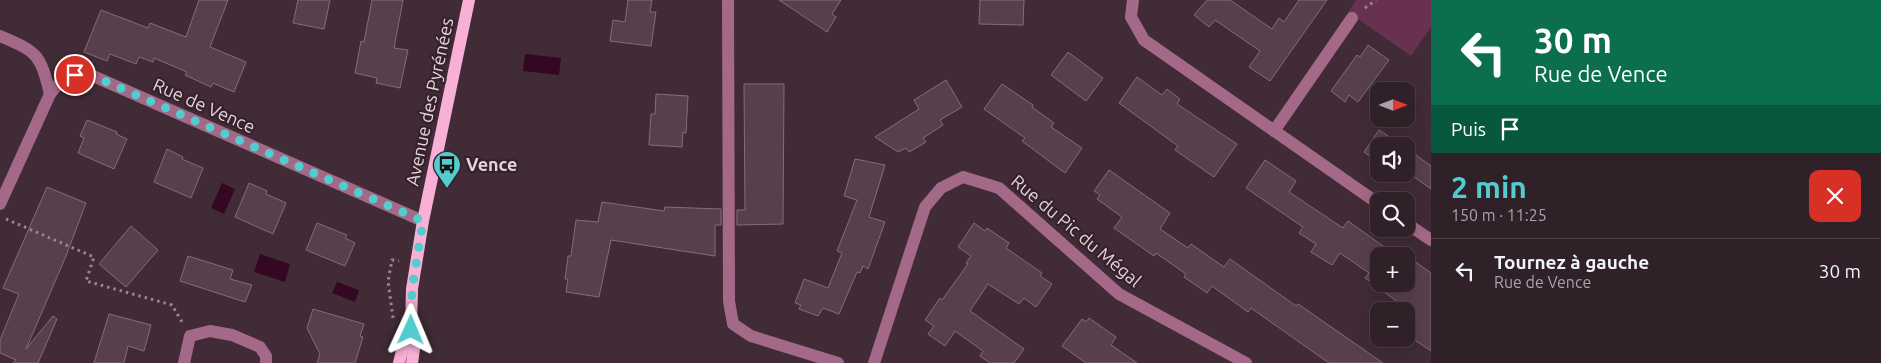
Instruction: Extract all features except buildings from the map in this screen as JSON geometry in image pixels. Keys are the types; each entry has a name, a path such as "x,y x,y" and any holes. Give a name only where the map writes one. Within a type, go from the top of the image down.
{"main road":[{"name":"Avenue des Pyrénées","path":"412,363 414,349 411,330 412,289 423,221 469,0"},
{"name":"Avenue des Pyrénées","path":"399,363 403,347 411,330"}],"street":[{"path":"728,0 729,301 733,324 752,336 838,363"},
{"path":"1133,0 1131,17 1144,40 1370,198"},
{"path":"1274,131 1352,18"},
{"path":"0,36 22,45 36,54 44,70 50,94 0,204"},
{"name":"Rue de Vence","path":"50,94 60,81 75,75 93,76 423,221"},
{"name":"Rue du Pic du Mégal","path":"874,363 925,207 941,188 963,177 999,188 1119,294 1246,363"},
{"path":"1415,229 1431,240"},
{"path":"184,363 190,336 210,330 232,335 260,347 266,356 266,363"}],"path":[{"path":"0,216 94,257 86,281 172,305 190,336"},
{"path":"392,260 388,281 393,322"}],"shaded area":[{"path":"1356,0 1431,0 1431,27 1411,56 1348,12"},
{"path":"525,54 561,58 559,75 523,71"},
{"path":"222,183 235,189 224,214 211,208"},
{"path":"260,254 290,264 285,282 254,272"},
{"path":"337,282 359,290 355,302 332,293"}],"place":[{"name":"Vence","path":"447,189"}],"route":[{"path":"75,75 93,76 423,221 412,289 411,330"}]}
